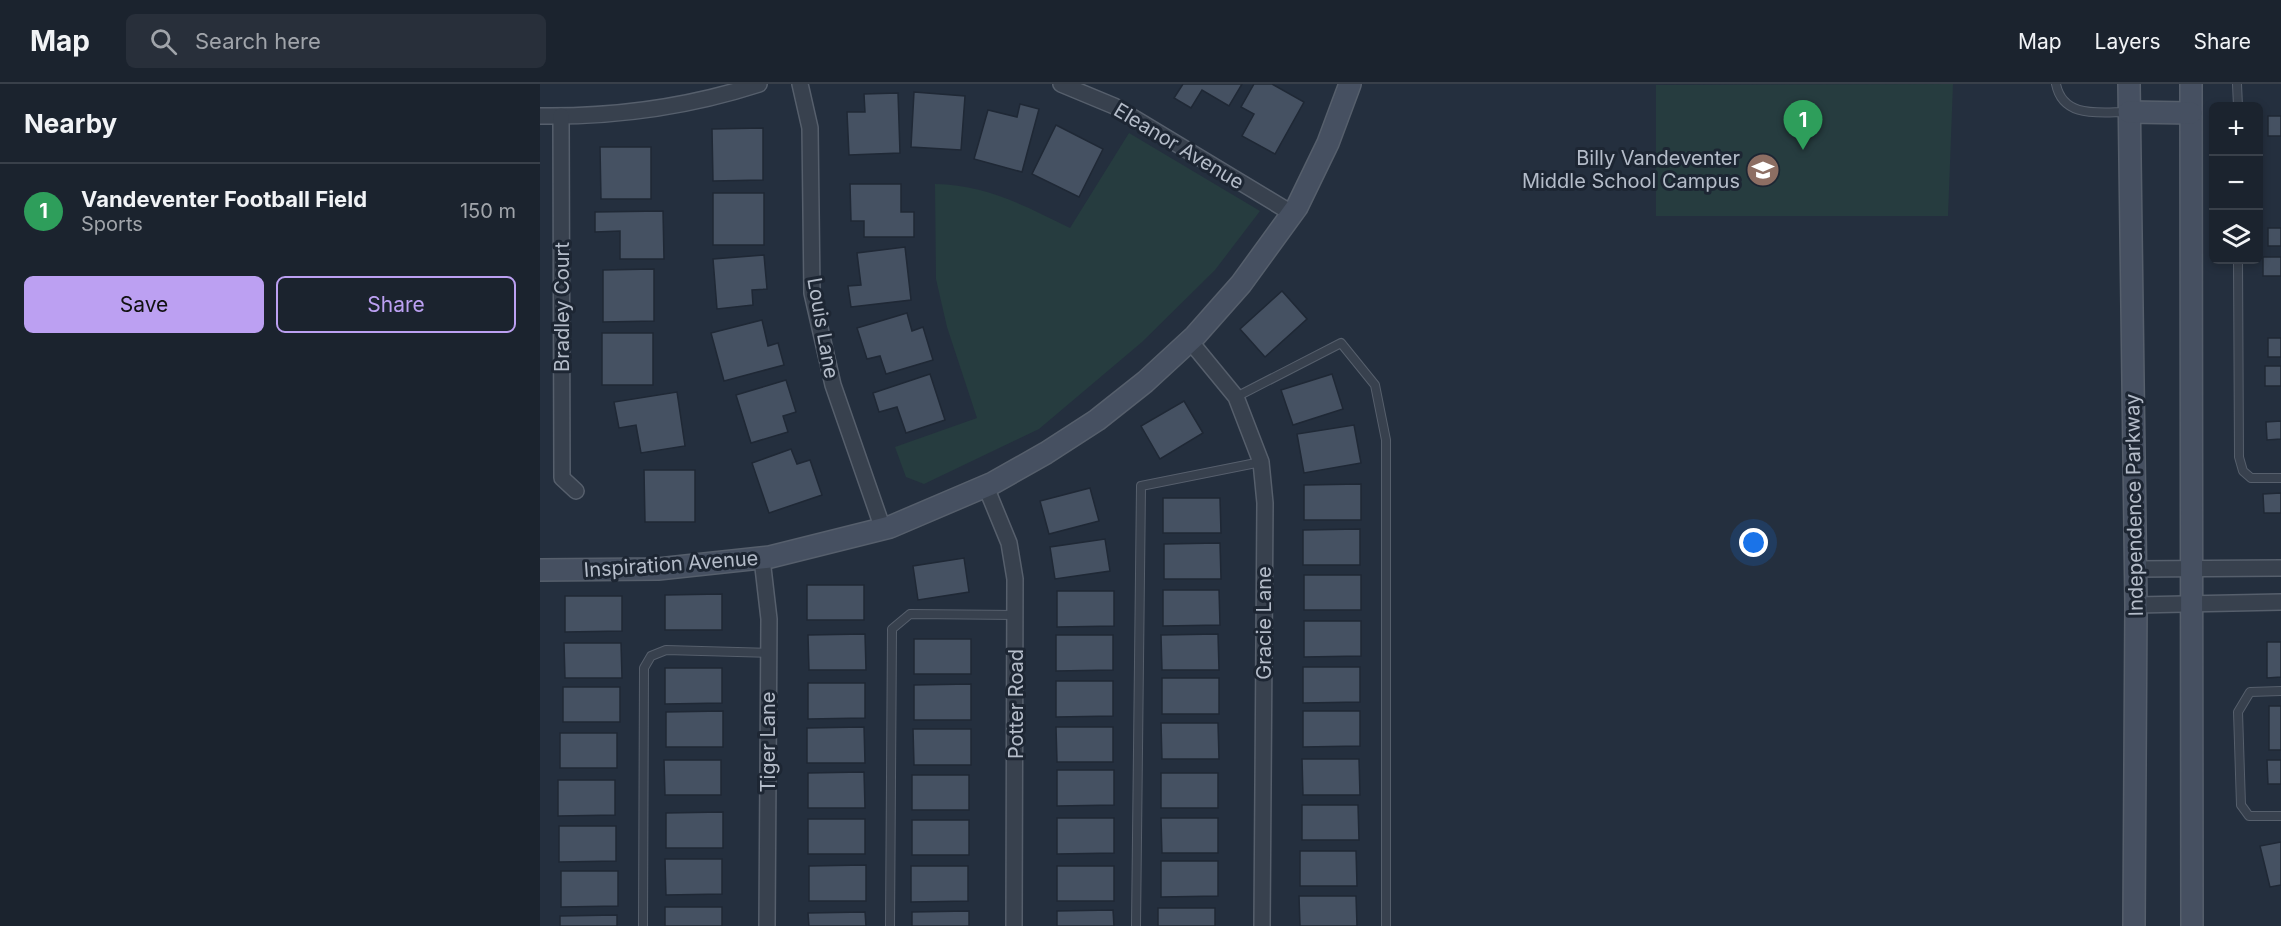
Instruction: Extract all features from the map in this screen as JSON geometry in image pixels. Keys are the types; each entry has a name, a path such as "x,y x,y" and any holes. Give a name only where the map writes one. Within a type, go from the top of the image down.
{"main road":[{"name":"Inspiration Avenue","path":"540,570 658,569 762,558 883,529 986,487 1097,420 1190,341 1241,284 1293,214 1328,143 1350,84"},
{"name":"Independence Parkway","path":"2129,84 2136,605 2134,926"},
{"path":"2191,84 2192,926"},
{"path":"2129,112 2191,113"}],"street":[{"path":"540,116 621,113 682,104 759,84"},
{"name":"Louis Lane","path":"800,84 810,128 812,293 833,385 883,529"},
{"name":"Eleanor Avenue","path":"1061,84 1114,106 1293,214"},
{"name":"Bradley Court","path":"561,116 562,478 576,491"},
{"name":"Gracie Lane","path":"1190,341 1236,397 1261,462 1264,503 1262,926"},
{"name":"Potter Road","path":"986,487 1009,543 1016,615 1014,926"},
{"name":"Tiger Lane","path":"762,558 769,620 767,926"},
{"path":"2135,569 2281,568"},
{"path":"2136,605 2281,602"}],"lane":[{"path":"2056,84 2061,99 2076,110 2129,112"},
{"path":"2237,84 2238,102"},
{"path":"2238,264 2239,457 2243,471 2252,478 2281,478"},
{"path":"1236,397 1341,343 1375,385 1386,440 1386,926"},
{"path":"1137,926 1141,486 1261,462"},
{"path":"890,926 892,629 910,614 1016,615"},
{"path":"643,926 644,668 651,656 666,650 769,653"},
{"path":"2281,691 2250,692 2238,712 2241,805 2249,816 2281,816"}],"green space":[{"path":"1953,84 1948,216 1656,216 1656,85"},
{"path":"1129,133 1260,211 1215,270 1142,342 1039,429 924,484 906,477 895,447 977,418 947,327 936,279 935,184 972,188 1005,198 1070,228"}],"building":[{"path":"1183,84 1242,84 1229,106 1202,90 1191,108 1174,98"},
{"path":"1254,84 1272,84 1304,102 1275,154 1242,136 1254,114 1241,107"},
{"path":"914,92 965,96 961,150 911,147"},
{"path":"898,93 900,153 849,155 847,112 865,112 864,94"},
{"path":"1020,104 1039,109 1022,172 974,159 988,110 1017,117"},
{"path":"2268,116 2281,116 2281,136 2268,136"},
{"path":"1056,125 1103,149 1079,197 1032,174"},
{"path":"763,128 763,180 713,181 712,129"},
{"path":"600,147 651,147 651,199 601,199"},
{"path":"850,184 901,184 901,212 914,212 914,237 864,237 864,221 851,221"},
{"path":"713,193 764,193 764,245 713,245"},
{"path":"663,211 664,259 620,259 620,231 595,232 595,212"},
{"path":"2268,228 2281,228 2281,246 2268,246"},
{"path":"905,247 911,300 851,307 848,286 861,285 857,253"},
{"path":"764,255 767,289 752,290 753,305 717,309 713,259"},
{"path":"2263,257 2281,257 2281,276 2263,276"},
{"path":"654,269 654,321 603,322 603,270"},
{"path":"1282,291 1307,319 1265,357 1240,329"},
{"path":"907,313 912,331 923,327 933,360 886,374 880,356 867,359 857,328"},
{"path":"762,320 768,346 778,343 784,365 724,381 711,333"},
{"path":"602,333 653,333 653,385 602,385"},
{"path":"2268,338 2281,338 2281,357 2268,357"},
{"path":"2265,366 2281,366 2281,386 2265,386"},
{"path":"930,374 945,420 906,433 897,407 879,412 873,393"},
{"path":"1332,374 1343,409 1293,425 1281,390"},
{"path":"786,380 796,412 783,416 788,432 751,443 736,395"},
{"path":"677,392 685,446 641,453 636,425 619,428 614,402"},
{"path":"1184,401 1203,433 1160,459 1141,426"},
{"path":"2281,421 2281,439 2267,440 2266,422"},
{"path":"1354,425 1361,463 1304,473 1297,434"},
{"path":"791,449 797,464 810,460 822,495 769,513 752,463"},
{"path":"644,470 695,470 695,522 645,522"},
{"path":"1361,484 1361,520 1304,520 1304,485"},
{"path":"1090,488 1099,521 1049,534 1040,501"},
{"path":"2281,493 2281,513 2264,513 2263,494"},
{"path":"1163,498 1220,498 1221,533 1163,533"},
{"path":"1360,529 1360,565 1303,565 1303,530"},
{"path":"1105,539 1110,571 1055,579 1050,547"},
{"path":"1220,543 1221,579 1164,579 1164,544"},
{"path":"964,558 969,592 918,600 913,566"},
{"path":"1304,575 1361,575 1361,610 1304,610"},
{"path":"807,585 864,585 864,620 807,620"},
{"path":"1163,590 1219,590 1220,625 1163,626"},
{"path":"1057,591 1114,591 1114,626 1057,627"},
{"path":"722,594 722,630 665,630 665,595"},
{"path":"565,596 622,596 622,631 565,632"},
{"path":"1304,621 1361,621 1361,656 1304,657"},
{"path":"865,634 866,670 809,670 808,635"},
{"path":"1218,634 1219,670 1162,670 1161,635"},
{"path":"1056,635 1113,635 1113,670 1056,671"},
{"path":"914,639 971,639 971,674 914,674"},
{"path":"2267,642 2281,642 2281,677 2267,678"},
{"path":"564,643 621,643 622,678 565,678"},
{"path":"1303,667 1360,667 1360,702 1303,703"},
{"path":"665,668 722,668 722,703 665,704"},
{"path":"1162,678 1219,678 1219,714 1162,714"},
{"path":"1056,681 1113,681 1113,716 1056,717"},
{"path":"808,683 865,683 865,718 808,719"},
{"path":"971,684 971,720 914,720 914,685"},
{"path":"563,687 620,687 620,722 563,722"},
{"path":"2269,706 2281,706 2281,750 2269,750"},
{"path":"723,711 723,747 666,747 666,712"},
{"path":"1303,711 1360,711 1360,746 1303,747"},
{"path":"1161,723 1218,723 1219,759 1162,759"},
{"path":"864,727 865,763 807,763 807,728"},
{"path":"1056,727 1113,727 1113,762 1057,762"},
{"path":"913,729 971,729 971,765 914,765"},
{"path":"560,733 617,733 617,768 560,768"},
{"path":"1302,759 1359,759 1360,795 1303,795"},
{"path":"664,760 721,760 721,795 665,795"},
{"path":"2267,760 2281,760 2281,784 2268,784"},
{"path":"1057,770 1114,770 1114,805 1057,806"},
{"path":"864,772 865,808 808,808 808,773"},
{"path":"1161,773 1218,773 1218,808 1161,808"},
{"path":"912,775 969,775 969,810 912,810"},
{"path":"558,780 615,780 615,815 558,816"},
{"path":"1302,805 1358,805 1359,840 1302,840"},
{"path":"723,812 723,848 666,848 666,813"},
{"path":"1057,818 1114,818 1114,853 1057,854"},
{"path":"1161,818 1218,818 1218,853 1162,853"},
{"path":"808,819 865,819 865,854 808,854"},
{"path":"912,820 969,820 969,855 912,855"},
{"path":"559,826 616,826 616,861 559,862"},
{"path":"2281,842 2281,885 2270,887 2260,846"},
{"path":"1300,851 1356,851 1357,886 1300,886"},
{"path":"665,859 722,859 722,894 666,895"},
{"path":"1161,861 1218,861 1218,896 1161,897"},
{"path":"866,865 866,901 809,901 809,866"},
{"path":"911,866 968,866 968,901 911,902"},
{"path":"1057,866 1114,866 1114,901 1057,901"},
{"path":"561,871 618,871 618,906 561,907"},
{"path":"1299,896 1356,896 1357,926 1300,926"},
{"path":"665,907 722,907 722,926 665,926"},
{"path":"1158,908 1215,908 1215,926 1158,926"},
{"path":"1113,910 1114,926 1057,926 1057,911"},
{"path":"969,911 969,926 912,926 912,912"},
{"path":"865,912 866,926 809,926 808,913"},
{"path":"617,915 617,926 560,926 560,916"}],"place":[{"name":"Vandeventer Football Field","path":"1803,150"},
{"name":"Billy Vandeventer Middle School Campus","path":"1763,170"}]}
